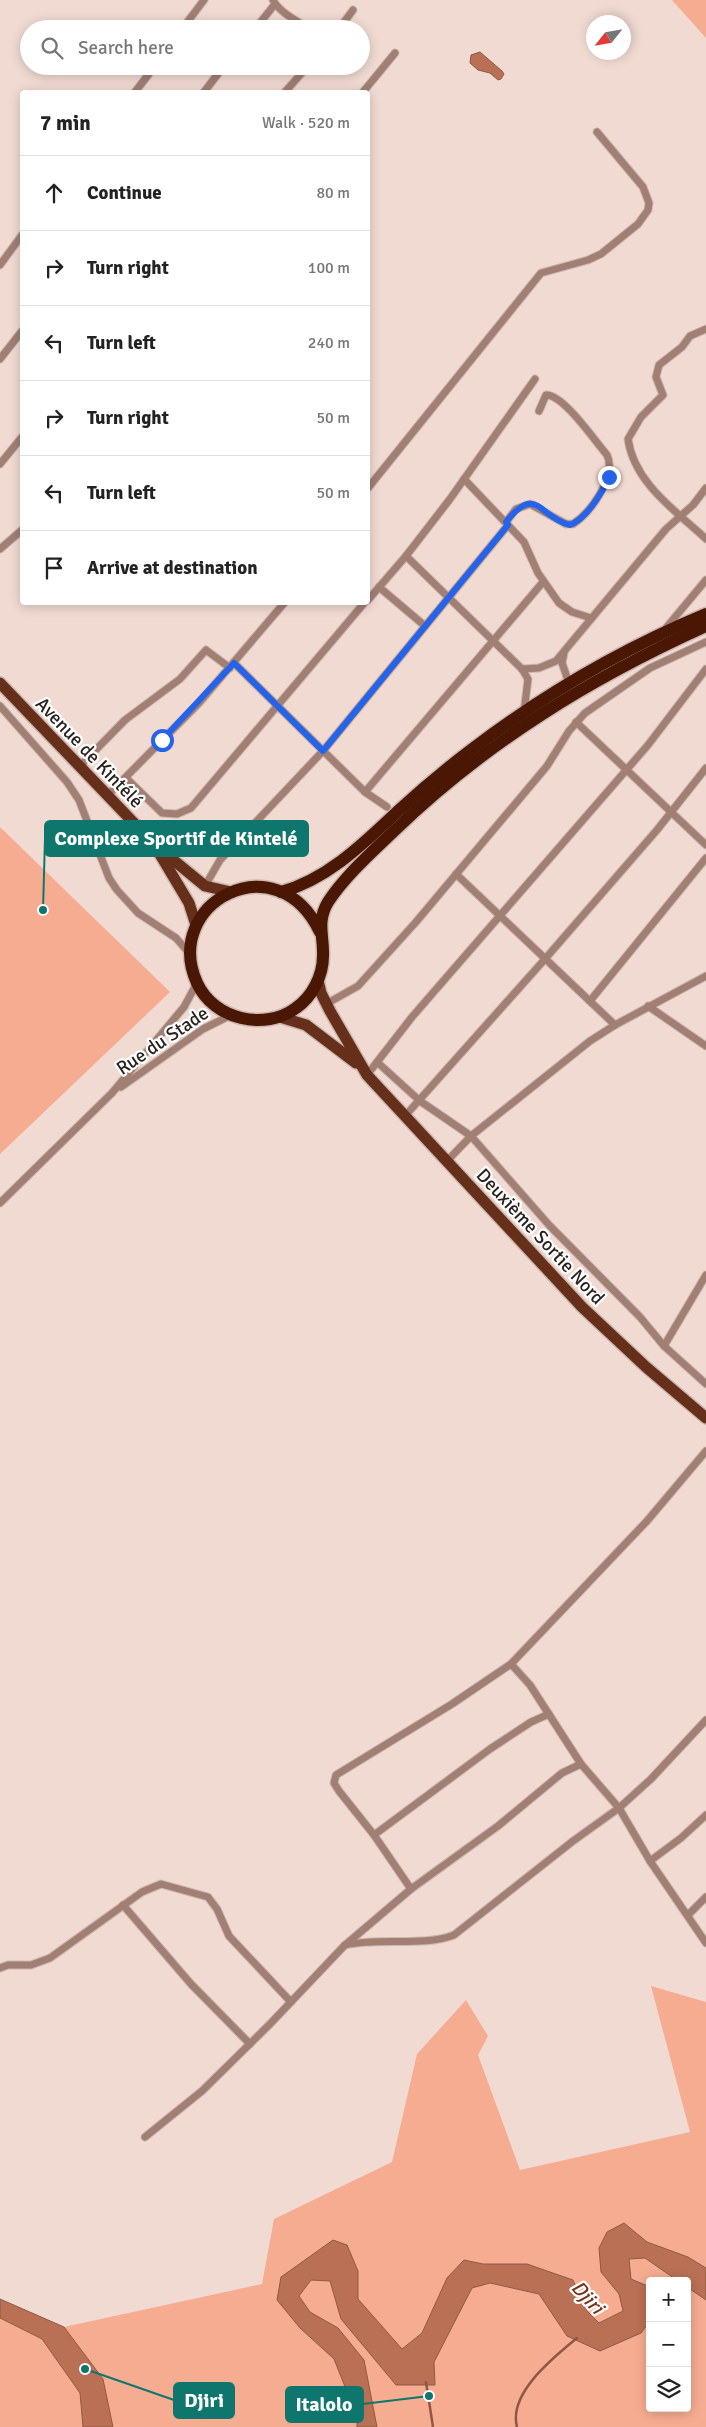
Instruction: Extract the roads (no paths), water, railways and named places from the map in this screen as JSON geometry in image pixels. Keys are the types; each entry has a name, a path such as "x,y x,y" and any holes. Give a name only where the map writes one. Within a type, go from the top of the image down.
{"highway":[{"path":"281,892 307,883 356,851 438,777 524,712 569,683 663,632 706,614"},
{"path":"320,932 327,903 364,860 416,810 473,761 532,719 605,674 706,626"},
{"path":"247,887 264,887 281,892 305,908 320,932 324,956 318,980 309,996 296,1008 280,1017 264,1020 247,1020 231,1015 217,1007 205,996 197,983 190,954 196,925 211,905 231,892 247,887"}],"main road":[{"name":"Avenue de Kintélé","path":"0,684 155,845 205,886 231,892"},
{"name":"Avenue de Kintélé","path":"155,845 189,903 196,925"},
{"name":"Deuxième Sortie Nord","path":"318,980 326,1004 364,1071"},
{"name":"Deuxième Sortie Nord","path":"280,1017 306,1025 364,1071 582,1307 646,1367 706,1418"}],"street":[{"path":"189,20 204,0"},
{"path":"261,20 274,2 298,20"},
{"path":"346,20 353,10"},
{"path":"365,90 395,53"},
{"path":"136,90 147,75"},
{"path":"206,90 217,75"},
{"path":"287,90 300,75"},
{"path":"370,486 541,273 594,258 644,217 649,203 643,187 597,132"},
{"path":"0,265 20,238"},
{"path":"706,329 690,336 682,347 659,364 656,377 663,395 641,417 628,439 631,451 648,485 706,539"},
{"path":"0,359 20,334"},
{"path":"370,596 406,556 464,479 535,379"},
{"path":"205,886 220,860 323,751 449,597 507,524 516,509 530,504 566,524 573,524 597,497 609,477 611,466 607,454 562,402 551,394 546,395 539,411"},
{"path":"0,464 20,439"},
{"path":"464,479 528,547 543,582 566,608 591,618"},
{"path":"522,669 547,665 564,653 666,529 682,516 706,488"},
{"path":"0,549 20,532"},
{"path":"406,556 522,669 528,679 524,712"},
{"path":"663,632 706,580"},
{"path":"366,792 428,716 478,661 492,640 543,582"},
{"path":"378,587 425,626"},
{"path":"107,796 232,665 282,605"},
{"path":"126,778 162,813 177,814 191,808 363,605"},
{"path":"326,1004 344,996 362,982 416,922 547,766 576,722 585,713 650,668 706,642"},
{"path":"79,767 125,720 180,679 206,650 232,665 280,705 323,751 366,792 387,807"},
{"path":"564,653 562,663 569,683"},
{"path":"364,1071 377,1062 412,1017 626,769 706,670"},
{"path":"0,706 79,800 109,878 117,890 138,913 176,938 190,954"},
{"path":"576,722 706,844"},
{"path":"405,1116 546,959 672,812 706,768"},
{"path":"590,1001 706,858"},
{"path":"456,874 615,1025"},
{"path":"448,1160 471,1136 590,1041 648,1006 706,976"},
{"name":"Rue du Stade","path":"0,1203 112,1093 184,1007 197,983"},
{"path":"648,1006 706,1046"},
{"name":"Rue du Stade","path":"112,1093 174,1048 203,1029 231,1015"},
{"path":"377,1062 420,1101 471,1136 549,1225 640,1317 664,1346 706,1384"},
{"path":"664,1346 706,1275"},
{"path":"411,1889 374,1835 334,1784 336,1775 452,1704 511,1664 647,1521 706,1451"},
{"path":"511,1664 530,1685 581,1764 619,1808 650,1861 706,1943"},
{"path":"374,1835 490,1749 531,1722 549,1714"},
{"path":"344,1946 385,1941 440,1939 454,1935 573,1841 619,1808 657,1773 706,1720"},
{"path":"145,2137 202,2091 344,1946 411,1889 518,1809 562,1773 581,1764"},
{"path":"650,1861 681,1838 706,1815"},
{"path":"0,1968 8,1965 40,1963 122,1905 142,1892 161,1884 208,1897 217,1909 229,1936 291,2002"},
{"path":"688,1915 706,1897"},
{"path":"122,1905 192,1984 250,2044"}],"waterway":[{"path":"517,2427 516,2414 519,2401 526,2389 535,2377 577,2338"},
{"path":"426,2382 433,2427"}],"place":[{"name":"Complexe Sportif de Kintelé","path":"43,910"},
{"name":"Djiri","path":"85,2369"},
{"name":"Italolo","path":"429,2396"}]}
